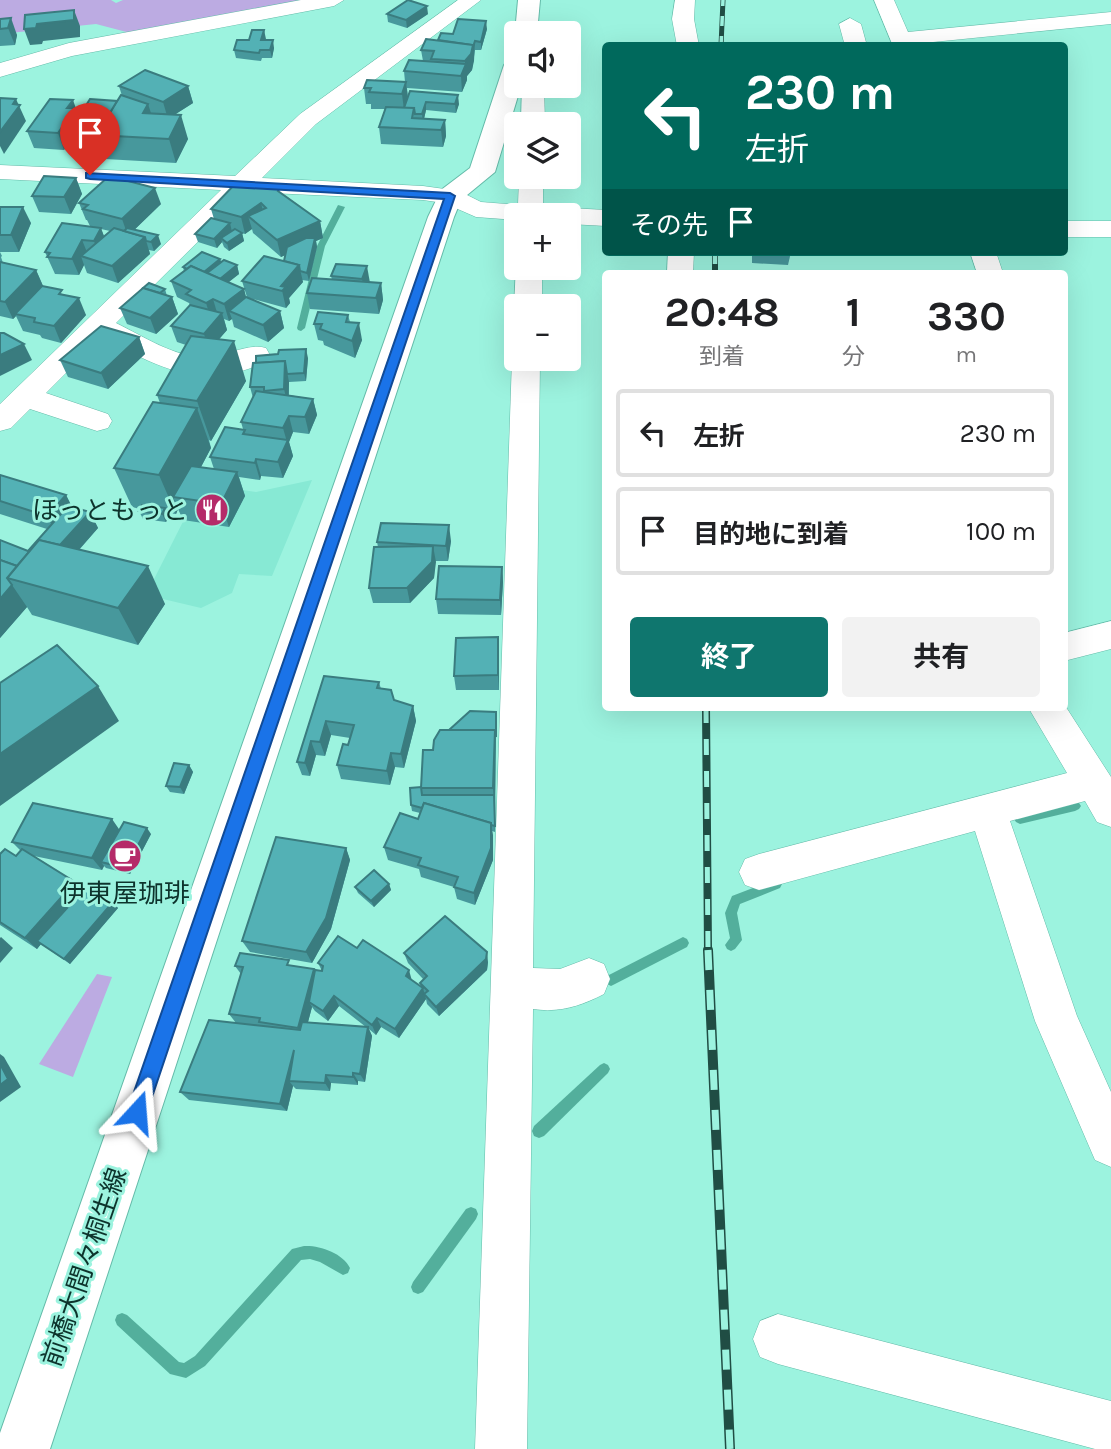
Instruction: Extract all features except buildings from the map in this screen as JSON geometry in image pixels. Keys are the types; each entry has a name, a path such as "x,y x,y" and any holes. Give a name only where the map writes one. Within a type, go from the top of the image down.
{"main road":[{"path":"527,21 528,0"},
{"path":"450,196 482,172 506,98"},
{"name":"前橋大間々桐生線","path":"22,1449 450,196"}],"street":[{"path":"0,421 19,392 97,326 308,119 471,0"},
{"path":"685,0 682,19 687,42"},
{"path":"884,0 902,42 1111,18"},
{"path":"0,70 69,50 322,1"},
{"path":"850,24 855,42"},
{"path":"0,56 69,50"},
{"path":"0,172 450,196 476,209 504,212"},
{"path":"581,215 602,214"},
{"path":"1068,229 1111,229"},
{"path":"97,326 161,356 166,362 188,366 248,360 256,355"},
{"path":"501,1449 526,371"},
{"path":"19,392 97,421"},
{"path":"1068,646 1111,635"},
{"path":"759,872 828,851 917,833 988,810 1102,797 1048,711"},
{"path":"988,810 1057,1021 1111,1144"},
{"path":"511,985 546,991 570,990 589,979"},
{"path":"778,1339 1111,1427"}],"shaded area":[{"path":"0,0 111,0 116,3 123,0 322,0 138,35 96,24 0,34"},
{"path":"312,480 272,576 239,574 232,593 201,608 146,595 202,484 256,492"},
{"path":"97,974 112,977 73,1077 39,1064"}],"waterway":[{"path":"301,328 321,246 341,207"},
{"path":"1020,819 1075,806"},
{"path":"731,945 736,940 731,913 736,900 776,884"},
{"path":"611,980 683,943"},
{"path":"539,1131 604,1069"},
{"path":"418,1287 471,1214"},
{"path":"122,1320 175,1369 186,1371 200,1361 297,1254 321,1255 343,1268"}],"railway":[{"path":"721,42 723,0"},
{"path":"715,256 715,270"},
{"path":"706,711 708,951"},
{"path":"708,950 730,1449"}],"place":[{"name":"ほっともっと","path":"212,510"},
{"name":"伊東屋珈琲","path":"125,856"}],"route":[{"path":"90,175 450,196 137,1112"}]}
